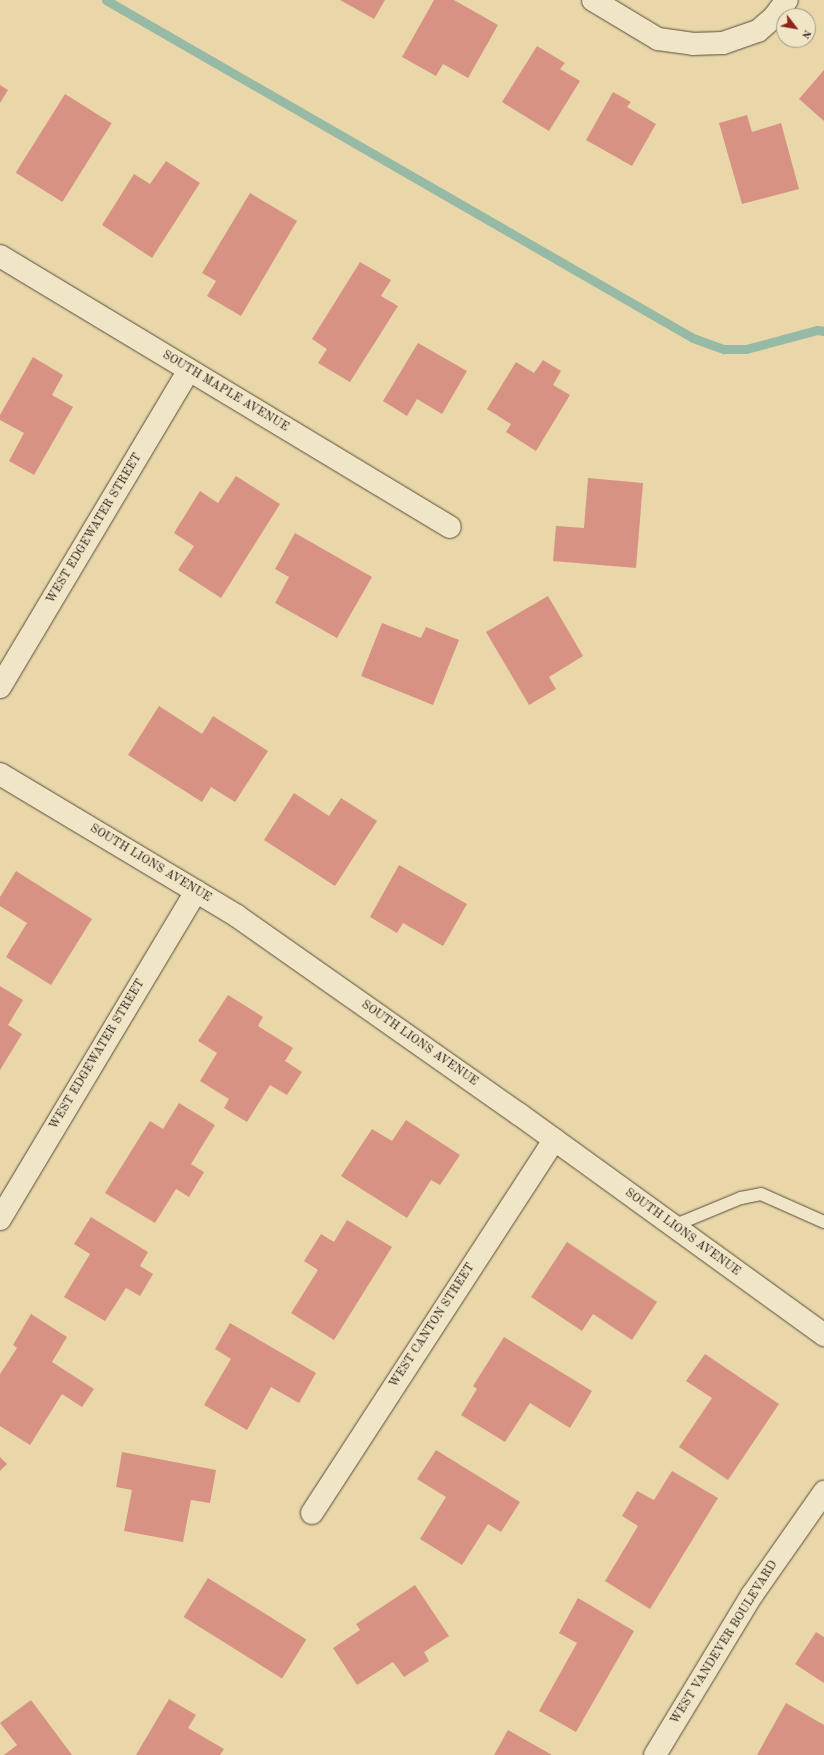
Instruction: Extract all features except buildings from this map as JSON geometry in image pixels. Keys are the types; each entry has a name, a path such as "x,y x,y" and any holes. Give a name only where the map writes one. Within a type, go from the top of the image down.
{"street":[{"path":"593,0 658,39 692,44 723,43 758,31 774,17 787,0"},
{"name":"SOUTH MAPLE AVENUE","path":"0,256 450,528"},
{"name":"WEST EDGEWATER STREET","path":"0,687 189,370"},
{"name":"SOUTH LIONS AVENUE","path":"0,774 237,916 554,1140 824,1335"},
{"name":"WEST EDGEWATER STREET","path":"0,1219 196,891"},
{"name":"WEST CANTON STREET","path":"312,1513 554,1140"},
{"name":"WEST VANDEVER BOULEVARD","path":"655,1755 752,1595 824,1492"}],"lane":[{"path":"673,1226 741,1198 761,1194 824,1222"}],"waterway":[{"path":"106,0 693,338 724,349 746,349 817,330 824,331"}]}
